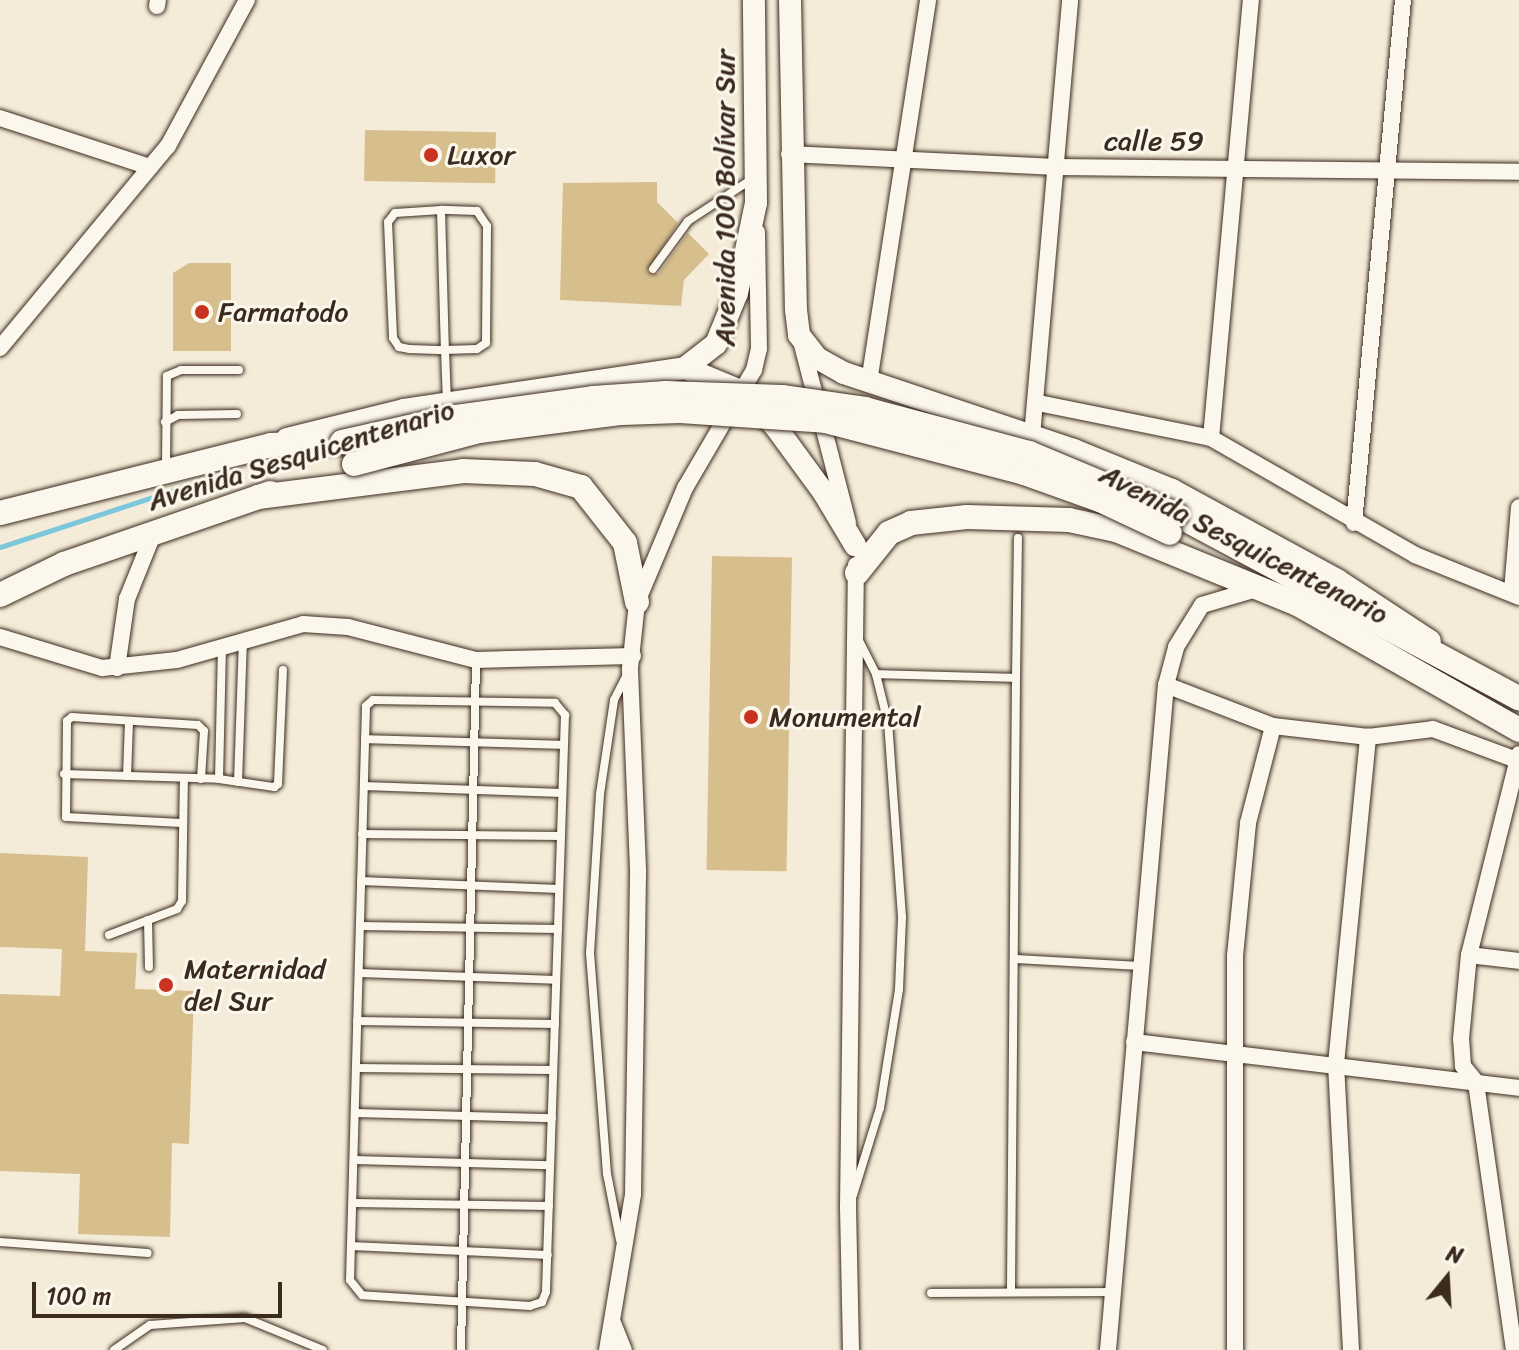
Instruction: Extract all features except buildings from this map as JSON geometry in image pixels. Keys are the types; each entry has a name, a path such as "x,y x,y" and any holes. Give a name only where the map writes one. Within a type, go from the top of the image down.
{"main road":[{"name":"Avenida Sesquicentenario","path":"0,513 166,467 271,445 342,442 449,418 593,398 666,393 782,397 865,409 1029,453 1471,671 1519,698"},
{"name":"Avenida Sesquicentenario","path":"0,595 64,564 155,532 354,464 479,431 622,413 680,411 811,420 867,428 1024,473 1174,524 1302,606 1519,730"},
{"path":"258,497 463,471 535,474 581,487 625,543 637,602"},
{"path":"857,573 889,533 911,523 967,517 1069,520 1116,530 1302,606"}],"street":[{"path":"0,348 150,167 204,85 247,0"},
{"name":"Avenida 100 Bolívar Sur","path":"607,1350 625,1266 633,1194 638,869 631,662 637,602 685,488 743,392 759,349 754,0"},
{"path":"790,0 789,154 799,335 855,545 857,573 848,1207 848,1322 851,1350"},
{"path":"869,382 928,0"},
{"path":"1032,436 1038,403 1070,0"},
{"path":"1211,438 1251,0"},
{"path":"1354,523 1403,0"},
{"path":"0,118 150,167"},
{"name":"calle 59","path":"789,154 1057,167 1235,166 1519,172"},
{"path":"271,445 447,403 685,368 716,344 737,293 756,203"},
{"path":"799,335 817,358 869,382 1032,436 1224,514 1397,617 1471,671"},
{"path":"685,368 743,392 824,493 855,545"},
{"path":"1038,403 1211,438 1326,501 1354,523 1415,555 1515,594 1519,507"},
{"path":"117,668 127,599 155,532"},
{"path":"1108,1350 1166,685 1176,647 1202,605 1235,592 1257,590"},
{"path":"0,637 117,668 177,660 222,643 303,624 348,627 476,660 631,662"},
{"path":"1166,685 1273,726 1368,737 1433,729 1518,758 1469,955 1461,1039 1463,1066 1476,1082 1514,1350"},
{"path":"1235,1350 1235,956 1248,823 1273,726"},
{"path":"1351,1350 1336,1064 1368,737"},
{"path":"1469,955 1519,961"},
{"path":"1134,1042 1519,1088"},
{"path":"841,1350 848,1322"},
{"path":"613,1323 624,1350"}],"lane":[{"path":"653,269 688,221 756,177"},
{"path":"441,210 447,403"},
{"path":"477,211 487,226 486,343 477,349 445,350 399,347 393,338 388,222 395,213 477,211"},
{"path":"166,467 165,386 172,372 239,370"},
{"path":"165,422 178,415 237,414"},
{"path":"1011,1290 1018,538"},
{"path":"848,1207 880,1108 899,989 901,860 888,723 876,674 856,635"},
{"path":"238,782 243,638"},
{"path":"219,779 222,643"},
{"path":"461,1350 476,660"},
{"path":"625,1266 607,1174 590,953 600,794 614,700 631,662"},
{"path":"64,774 278,784 283,670"},
{"path":"876,674 1016,678"},
{"path":"477,700 555,703 565,715 548,1255 542,1302 530,1306 362,1295 350,1280 368,701 477,700"},
{"path":"220,702 241,703"},
{"path":"181,823 66,817 64,774 69,718 202,727 201,779"},
{"path":"127,776 129,721"},
{"path":"365,739 563,745"},
{"path":"109,935 177,909 182,901 184,778"},
{"path":"364,786 475,793 562,793"},
{"path":"362,834 474,838 561,836"},
{"path":"361,881 559,889"},
{"path":"148,920 149,967"},
{"path":"360,926 558,929"},
{"path":"1016,959 1140,966"},
{"path":"359,973 556,980"},
{"path":"357,1021 555,1024"},
{"path":"356,1068 553,1070"},
{"path":"355,1113 552,1118"},
{"path":"354,1160 466,1160 550,1165"},
{"path":"353,1203 549,1206"},
{"path":"0,1242 148,1253"},
{"path":"351,1246 548,1255"},
{"path":"931,1293 1011,1290 1113,1292"},
{"path":"114,1350 150,1325 245,1318 323,1350"}],"waterway":[{"path":"0,547 205,480"}],"place":[{"name":"Luxor","path":"431,155"},
{"name":"Farmatodo","path":"202,312"},
{"name":"Monumental","path":"751,717"},
{"name":"Maternidad del Sur","path":"166,985"}]}
